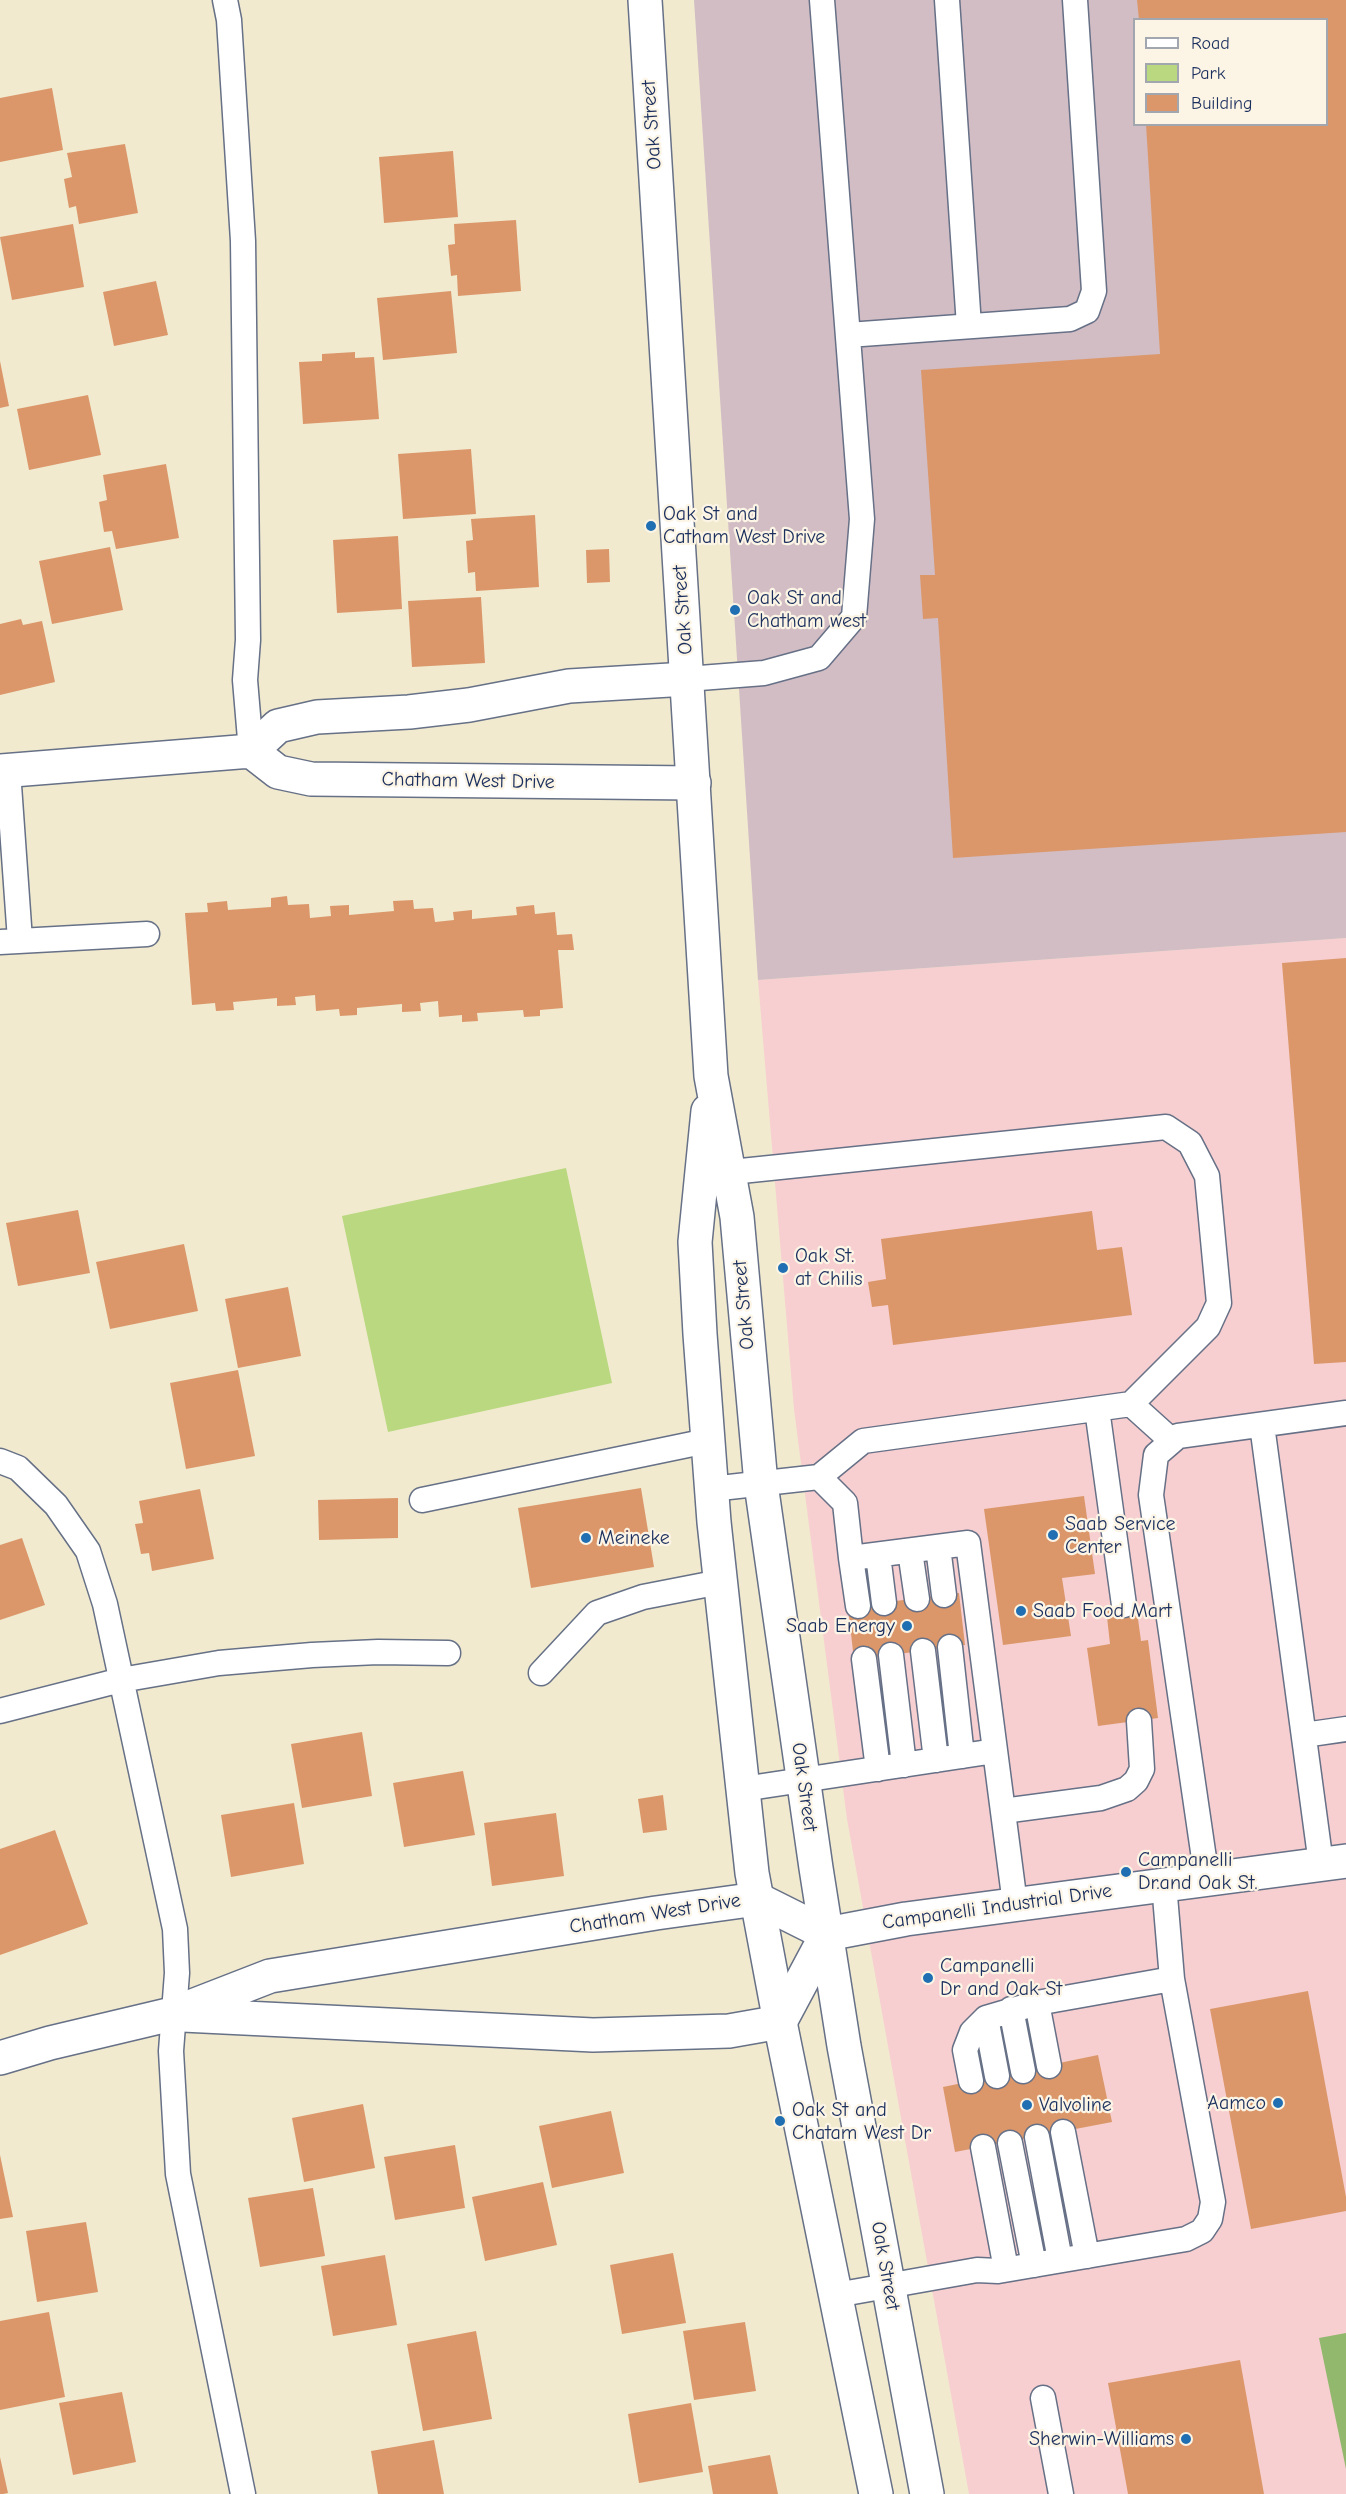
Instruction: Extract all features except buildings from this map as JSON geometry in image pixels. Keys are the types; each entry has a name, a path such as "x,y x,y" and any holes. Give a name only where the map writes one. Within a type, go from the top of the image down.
{"main road":[{"name":"Oak Street","path":"645,0 711,1076 715,1174 695,1242 711,1489 757,1899 876,2494"},
{"path":"4,771 250,751 278,726 316,717 409,712 469,705 569,687 687,679"},
{"name":"Chatham West Drive","path":"250,751 278,772 311,779 694,783"},
{"name":"Oak Street","path":"715,1174 737,1217 761,1484 803,1779 844,2046 927,2494"},
{"name":"Campanelli Industrial Drive","path":"827,1934 906,1919 1333,1862"},
{"name":"Chatham West Drive","path":"0,2058 50,2043 172,2014 270,1976 757,1899 827,1934"},
{"path":"780,2022 827,1934"},
{"name":"Chatham West Drive","path":"172,2014 593,2035 729,2031 780,2022"}],"lane":[{"path":"225,0 229,20 243,241 248,640 245,680 250,751"},
{"path":"687,679 764,673 819,658 854,617 862,519 822,0"},
{"path":"947,0 969,326"},
{"path":"848,335 1070,319 1087,311 1094,291 1075,0"},
{"path":"4,771 10,941 147,934"},
{"path":"711,1489 819,1477 863,1441 1131,1404 1208,1327 1219,1303 1207,1176 1190,1143 1166,1127 715,1174"},
{"path":"1131,1404 1172,1441"},
{"path":"1097,1409 1124,1605"},
{"path":"1207,1879 1151,1495 1156,1455 1178,1436 1346,1413"},
{"path":"1262,1425 1304,1735 1333,1862"},
{"path":"422,1500 707,1441"},
{"path":"0,1461 18,1468 56,1504 88,1551 105,1604 175,1929 177,1973 172,2014 172,2088 178,2174 243,2494"},
{"path":"819,1477 845,1503 858,1606"},
{"path":"851,1558 968,1543 1015,1904"},
{"path":"938,1547 944,1595"},
{"path":"910,1551 917,1599"},
{"path":"878,1555 884,1603"},
{"path":"541,1673 597,1613 643,1598 720,1582"},
{"path":"950,1647 962,1756"},
{"path":"923,1651 936,1760"},
{"path":"0,1712 121,1680 219,1664 312,1655 378,1652 448,1653"},
{"path":"891,1655 904,1765"},
{"path":"864,1659 878,1769"},
{"path":"1003,1811 1101,1798 1127,1790 1136,1781 1142,1769 1143,1756 1139,1721"},
{"path":"1304,1735 1346,1728"},
{"path":"743,1788 995,1751"},
{"path":"836,2295 977,2270 1034,2265 1186,2239 1202,2231 1210,2219 1213,2202 1172,1980 1164,1884"},
{"path":"971,2081 965,2050 972,2032 986,2018 1037,2003 1172,1980"},
{"path":"1037,2003 1049,2066"},
{"path":"1011,2009 1023,2071"},
{"path":"986,2018 997,2076"},
{"path":"1063,2132 1087,2256"},
{"path":"1037,2137 1060,2260"},
{"path":"1010,2143 1034,2265"},
{"path":"983,2147 1006,2269"},
{"path":"1043,2398 1061,2494"}],"shaded area":[{"path":"694,0 1346,0 1346,938 758,980"},
{"path":"1346,938 1346,2494 969,2494 847,1819 794,1409 758,980"}],"green space":[{"path":"566,1168 612,1383 388,1432 342,1216"},
{"path":"1346,2333 1346,2469 1319,2338"}],"place":[{"name":"Oak St and Catham West Drive","path":"651,526"},
{"name":"Oak St and Chatham west","path":"735,610"},
{"name":"Oak St. at Chilis","path":"783,1268"},
{"name":"Saab Service Center","path":"1053,1535"},
{"name":"Meineke","path":"586,1538"},
{"name":"Saab Food Mart","path":"1021,1611"},
{"name":"Saab Energy","path":"907,1626"},
{"name":"Campanelli Dr.and Oak St.","path":"1126,1872"},
{"name":"Campanelli Dr and Oak St","path":"928,1978"},
{"name":"Aamco","path":"1278,2103"},
{"name":"Valvoline","path":"1027,2105"},
{"name":"Oak St and Chatam West Dr","path":"780,2121"},
{"name":"Sherwin-Williams","path":"1186,2439"}]}
